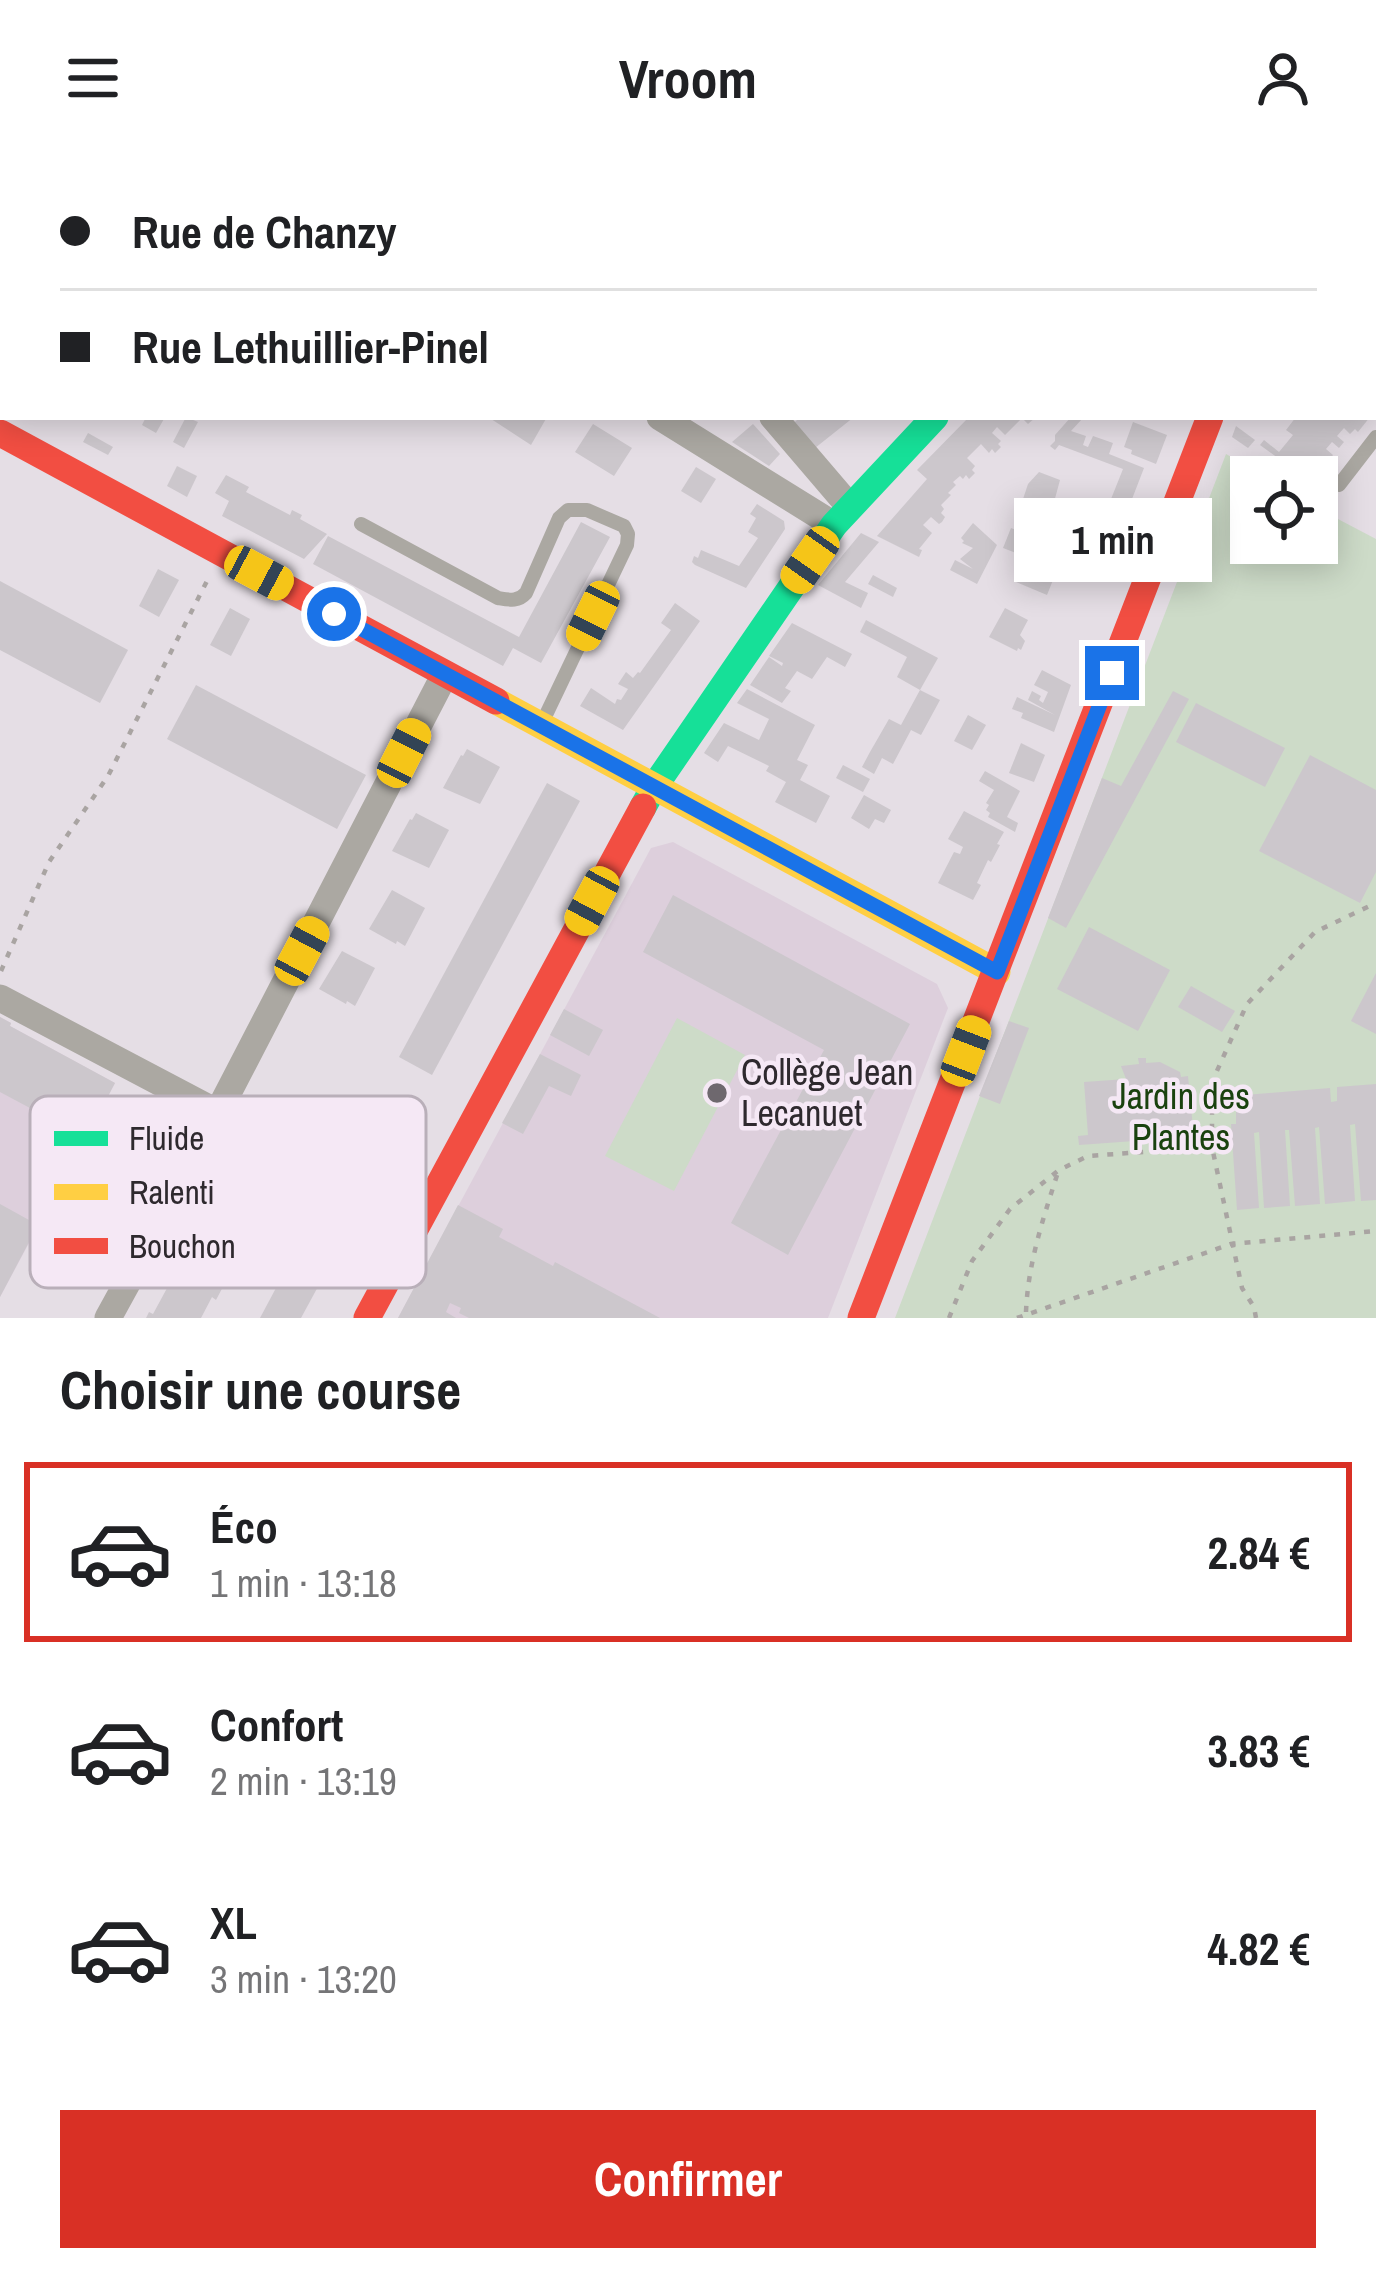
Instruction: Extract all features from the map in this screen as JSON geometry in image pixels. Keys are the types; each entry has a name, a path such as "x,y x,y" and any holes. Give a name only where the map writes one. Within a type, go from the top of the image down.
{"street":[{"path":"665,420 841,516"},
{"path":"775,420 841,516"},
{"path":"426,1209 654,787 841,516 932,420"},
{"path":"861,1318 1209,420"},
{"path":"0,433 997,972"},
{"path":"227,1096 446,674"},
{"path":"0,998 186,1096"},
{"path":"108,1318 124,1288"},
{"path":"367,1318 383,1288"}],"lane":[{"path":"1339,484 1376,437"},
{"path":"361,524 511,601 526,592 559,518 568,510 587,510 624,526 628,545 541,725"}],"path":[{"path":"0,973 49,862 108,776 222,553"},
{"path":"1256,1318 1242,1288 1212,1147 1212,1082 1247,1004 1315,932 1376,903"},
{"path":"949,1318 972,1261 1010,1209 1059,1170 1088,1156 1212,1147"},
{"path":"1059,1170 1035,1244 1023,1317 1232,1244 1376,1231"}],"shaded area":[{"name":"Collège Jean Lecanuet","path":"673,842 937,984 948,1008 828,1318 398,1318 414,1288 426,1288 426,1266 651,848"},
{"path":"0,1017 115,1083 108,1096 30,1096 30,1241 0,1297"}],"green space":[{"name":"Jardin des Plantes","path":"1226,454 1230,456 1230,564 1338,564 1338,519 1376,539 1376,1318 895,1318"},
{"path":"677,1018 745,1055 674,1191 605,1156"}],"building":[{"path":"144,420 163,420 156,433 142,425"},
{"path":"184,420 198,422 184,448 173,442"},
{"path":"493,420 545,420 531,445"},
{"path":"797,420 850,420 815,448 794,423"},
{"path":"966,420 1020,420 1005,435 997,427 992,433 1001,441 995,453 981,444 967,458 975,473 953,482 951,495 941,505 942,522 931,517 923,525 932,533 919,549 919,557 877,536 927,479 917,470"},
{"path":"1068,420 1081,420 1071,431 1086,436 1083,445 1088,447 1093,436 1113,443 1109,454 1144,468 1127,512 1109,504 1123,469 1059,445 1055,450 1050,446"},
{"path":"1294,420 1368,420 1358,432 1355,429 1350,434 1344,428 1337,436 1344,442 1339,448 1332,442 1326,449 1332,456 1275,456 1260,445 1264,440 1279,452 1293,435 1286,430"},
{"path":"1133,422 1167,435 1156,464 1124,447"},
{"path":"593,424 632,448 614,476 575,452"},
{"path":"753,424 780,454 769,466 732,442"},
{"path":"1236,426 1255,440 1248,448 1232,437"},
{"path":"88,433 113,447 108,455 83,442"},
{"path":"177,466 197,476 187,497 167,486"},
{"path":"696,467 716,479 701,503 681,491"},
{"path":"1039,472 1060,480 1050,517 1079,528 1071,551 1073,565 1059,565 1047,595 1016,582 1023,565 1028,567 1045,525 1027,518 1032,503 1023,499"},
{"path":"226,475 249,487 246,492 290,515 292,510 302,515 300,519 327,534 304,559 222,516 229,501 215,493"},
{"path":"757,504 784,521 785,529 746,588 692,562 701,550 739,566 758,538 748,532 756,518 750,514"},
{"path":"581,522 610,537 541,663 513,648 503,666 313,564 328,536 519,637"},
{"path":"973,523 997,545 977,584 950,570 955,560 973,569 960,559 973,548 961,538"},
{"path":"1011,528 1031,536 1024,556 1003,548"},
{"path":"861,533 879,542 845,582 868,593 861,608 818,585"},
{"path":"1105,538 1125,546 1120,557 1100,549"},
{"path":"158,569 179,580 159,617 139,606"},
{"path":"873,575 897,588 893,597 868,584"},
{"path":"0,581 128,650 100,703 0,650"},
{"path":"675,603 700,621 623,730 580,706 591,688 615,704 621,700 628,689 618,684 626,672 633,678 640,673 671,630 661,623"},
{"path":"230,608 250,619 231,656 210,645"},
{"path":"1005,608 1028,620 1020,635 1025,641 1021,650 989,637"},
{"path":"866,620 938,658 920,690 897,677 907,657 860,632"},
{"path":"792,623 852,654 845,667 827,657 812,679 797,671 785,688 791,691 782,703 750,685 769,657 782,666 769,656"},
{"path":"1042,670 1071,685 1054,732 1012,709 1017,697 1055,715 1028,700 1032,691 1043,703 1048,692 1034,685"},
{"path":"196,685 366,775 337,829 167,739"},
{"path":"747,689 815,725 797,760 808,765 800,780 830,796 816,823 775,802 786,782 766,771 769,766 728,746 718,762 704,753 724,723 759,740 769,719 737,703"},
{"path":"920,690 940,700 921,735 911,730 893,764 882,758 874,774 862,767 889,719 901,725"},
{"path":"1173,691 1189,699 1066,928 1048,918 1102,778 1121,786"},
{"path":"1196,703 1285,748 1265,787 1176,742"},
{"path":"968,715 986,725 972,750 954,741"},
{"path":"1021,743 1045,755 1034,782 1009,773"},
{"path":"467,749 500,767 480,804 443,788"},
{"path":"1310,755 1376,790 1376,872 1360,903 1259,851"},
{"path":"843,765 870,779 863,792 836,778"},
{"path":"985,771 1020,791 1007,817 1018,823 1015,832 988,817 986,803 994,790 979,781"},
{"path":"547,783 580,801 432,1075 399,1057"},
{"path":"864,795 891,810 884,823 875,819 869,829 851,818"},
{"path":"964,811 1004,832 973,900 938,883 954,852 960,854 963,847 948,839"},
{"path":"416,813 449,830 429,868 392,851"},
{"path":"392,890 425,908 405,946 369,929"},
{"path":"673,895 910,1024 788,1255 731,1223 824,1050 643,952"},
{"path":"1089,927 1170,970 1138,1031 1057,989"},
{"path":"342,951 375,968 355,1006 319,989"},
{"path":"1376,973 1376,1034 1351,1021"},
{"path":"1191,986 1235,1011 1222,1032 1178,1007"},
{"path":"564,1009 603,1030 589,1056 550,1035"},
{"path":"0,1017 115,1083 108,1096 30,1096 30,1108 0,1092"},
{"path":"1009,1021 1029,1028 1000,1104 979,1096"},
{"path":"540,1054 581,1075 571,1096 549,1086 523,1134 502,1123"},
{"path":"1138,1058 1160,1062 1181,1077 1188,1076 1193,1128 1203,1127 1204,1136 1079,1145 1078,1136 1088,1135 1084,1082 1126,1079 1121,1066 1139,1064"},
{"path":"1376,1084 1376,1200 1361,1201 1355,1124 1350,1125 1355,1201 1325,1204 1319,1127 1315,1128 1320,1204 1295,1206 1289,1130 1285,1130 1290,1206 1264,1208 1259,1132 1254,1133 1259,1208 1237,1210 1231,1124 1236,1124 1236,1110 1246,1109 1245,1095 1330,1088 1331,1102 1337,1101 1337,1087"},
{"path":"0,1204 30,1221 30,1240 0,1297"},
{"path":"458,1205 503,1229 499,1237 660,1318 469,1318 450,1303 446,1312 456,1318 398,1318 414,1288 426,1288 426,1265"},
{"path":"167,1288 222,1288 201,1318 146,1318 149,1312 153,1314"},
{"path":"276,1288 317,1288 301,1318 260,1318"}],"traffic: fast":[{"path":"643,807 834,525 932,420"}],"traffic: slow":[{"path":"496,701 997,972"}],"traffic: jam":[{"path":"861,1318 1209,420"},
{"path":"0,433 496,701"},
{"path":"426,1209 643,807"},
{"path":"367,1318 383,1288"}],"place":[{"name":"Collège Jean Lecanuet","path":"717,1093"}],"route":[{"path":"334,614 997,972 1112,673"}]}
